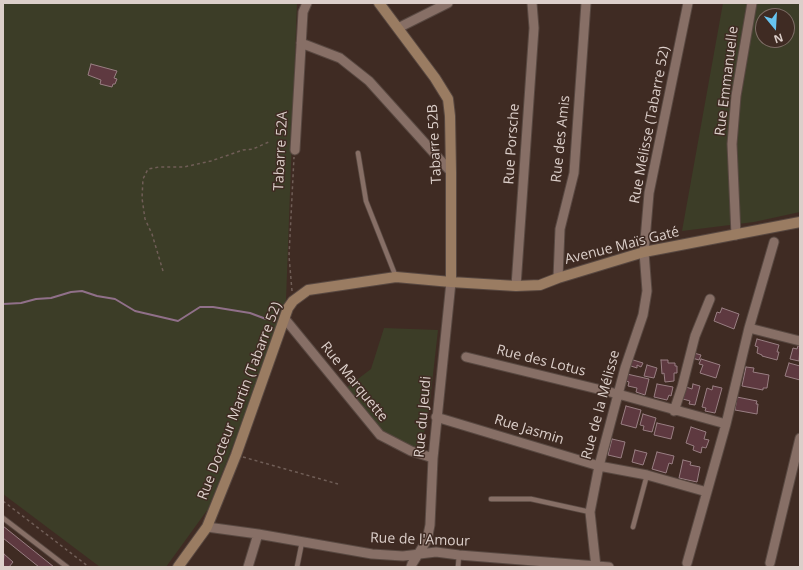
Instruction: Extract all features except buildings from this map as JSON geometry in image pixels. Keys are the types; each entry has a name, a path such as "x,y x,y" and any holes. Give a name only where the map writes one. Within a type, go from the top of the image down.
{"street":[{"name":"Tabarre 52A","path":"295,150 303,12 307,3"},
{"name":"Tabarre 52B","path":"379,3 435,78 448,99 450,116 451,172 450,282"},
{"path":"398,28 448,3"},
{"name":"Rue Porsche","path":"516,286 534,28 532,3"},
{"name":"Rue des Amis","path":"558,278 560,229 574,173 586,3"},
{"name":"Rue Mélisse (Tabarre 52)","path":"644,252 649,193 688,3"},
{"name":"Rue Emmanuelle","path":"736,234 732,144 736,96 752,3"},
{"path":"301,43 340,58 369,81 451,172"},
{"name":"Avenue Maïs Gaté","path":"450,282 516,286 540,285 558,278 644,252 800,222"},
{"path":"687,563 726,424 749,328 774,242"},
{"name":"Rue de la Mélisse","path":"596,566 590,512 599,466 618,394 629,354 643,315 647,291 644,252"},
{"name":"Rue Docteur Martin (Tabarre 52)","path":"178,567 207,527 236,455 288,308 292,301 308,290 396,277 450,282"},
{"name":"Rue du Jeudi","path":"411,567 427,540 430,525 436,417 450,282"},
{"path":"674,411 682,387 695,336 710,299"},
{"name":"Rue Marquette","path":"285,319 380,435 411,450 433,458"},
{"path":"749,328 800,341"},
{"name":"Rue des Lotus","path":"466,358 618,394 674,411 726,424"},
{"name":"Rue Jasmin","path":"436,417 599,466 647,475 707,492"},
{"path":"770,563 800,438"},
{"name":"Rue de l'Amour","path":"207,527 258,534 372,554 403,556 436,552 609,567"},
{"path":"248,567 258,534"}],"lane":[{"path":"358,153 366,201 396,277"},
{"path":"632,527 647,475"},
{"path":"491,499 531,498 590,512"},
{"path":"3,518 67,567"},
{"path":"297,567 302,542"},
{"path":"458,567 459,555"}],"path":[{"path":"163,271 152,234 145,219 142,198 143,179 148,169 159,167 184,167 211,161 243,150 253,149 271,141"},
{"name":"Tabarre 52A","path":"292,301 289,256 295,150"},
{"path":"236,455 338,484"},
{"path":"3,501 89,567"}],"green space":[{"path":"3,3 297,3 286,300 256,387 208,509 166,567 100,567 3,494"},
{"path":"723,3 800,3 800,212 754,222 682,231"},
{"path":"384,328 438,330 428,419 423,436 426,450 410,447 379,430 346,388 371,369"}],"waterway":[{"path":"3,304 21,303 82,291 97,296 115,299 135,311 178,321 200,307 213,307 250,313 266,319"}]}
